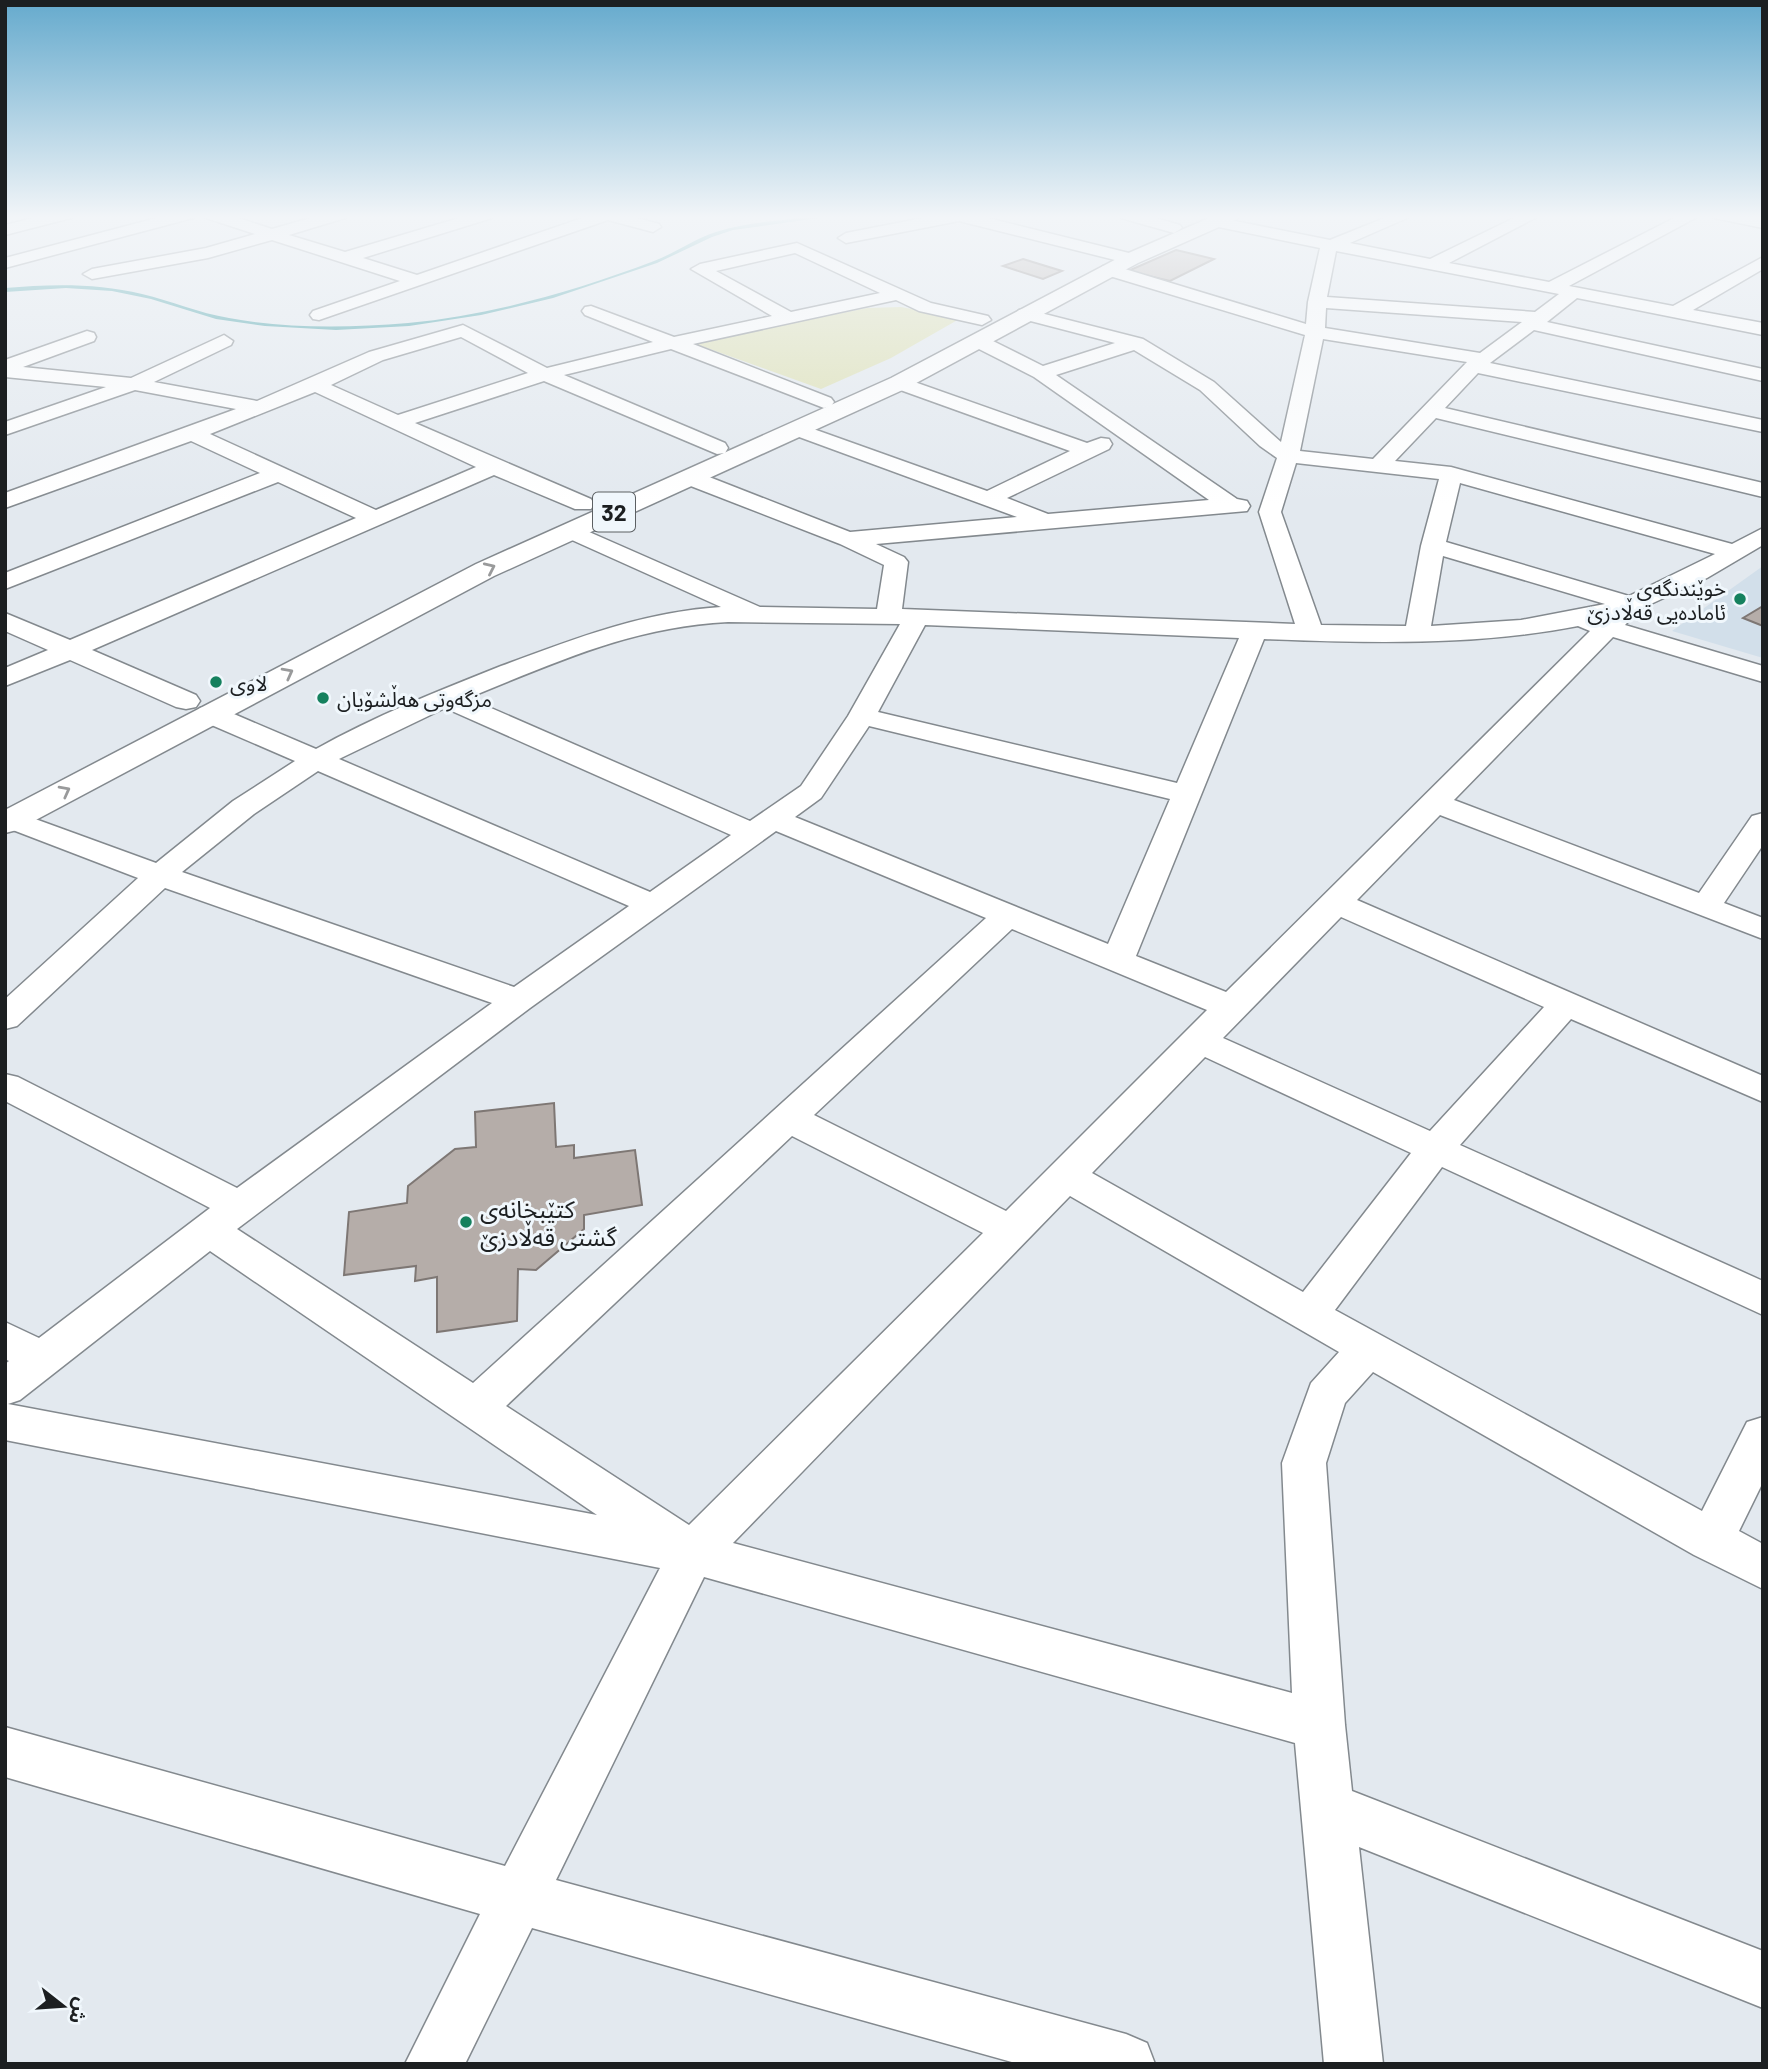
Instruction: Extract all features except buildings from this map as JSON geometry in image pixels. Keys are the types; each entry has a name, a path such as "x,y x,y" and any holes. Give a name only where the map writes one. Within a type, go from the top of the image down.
{"main road":[{"name":"32","path":"162,713 198,707 485,570 899,383 980,330 1001,312"},
{"name":"32","path":"7,820 198,707 427,577 583,504 824,402 980,330 1029,312"}],"street":[{"path":"319,315 329,312"},
{"path":"591,312 824,402"},
{"path":"777,312 789,318"},
{"path":"394,423 545,374 819,312"},
{"path":"936,312 980,330 1231,505"},
{"path":"1258,312 1315,332 1478,363 1763,426"},
{"path":"1311,633 1270,512 1288,456 1315,332 1316,312"},
{"path":"1427,312 1535,321 1763,375"},
{"path":"1378,466 1429,410 1478,363 1548,312"},
{"path":"1675,312 1763,329"},
{"path":"1025,314 1136,343 1207,386 1267,442 1288,456 1451,474 1735,552"},
{"path":"5,501 191,434 315,385 376,356 463,331 545,374 717,448"},
{"path":"5,369 87,337"},
{"path":"5,429 134,384 224,341"},
{"path":"1041,373 1136,343"},
{"path":"5,369 134,384 257,407"},
{"path":"899,383 1088,450"},
{"path":"315,385 394,423 583,504"},
{"path":"1429,410 1763,490"},
{"path":"798,430 1046,520"},
{"path":"988,499 1128,433"},
{"path":"191,434 373,517"},
{"path":"5,678 494,467"},
{"path":"1418,634 1433,546 1451,474"},
{"path":"5,582 276,475"},
{"path":"5,1388 225,1218 517,1000 811,792 862,716 903,616 896,562 848,539 691,478"},
{"path":"848,539 1231,505 1270,512"},
{"path":"571,531 759,615"},
{"path":"5,1017 162,876 239,812 316,760 445,698 538,661 633,628 691,617 759,615 903,616 1254,632 1418,634 1496,630 1606,617 1686,580 1763,535"},
{"path":"1433,546 1606,617 1763,674"},
{"path":"435,2064 692,1553 1435,803 1606,617"},
{"path":"5,621 316,760 654,905"},
{"path":"1117,961 1254,632"},
{"path":"445,698 765,827 1009,915 1233,1008"},
{"path":"862,716 1187,794"},
{"path":"1435,803 1763,929"},
{"path":"7,820 517,1000"},
{"path":"1706,907 1763,822"},
{"path":"1336,903 1763,1090"},
{"path":"475,1408 1009,915"},
{"path":"1310,1314 1435,1149 1566,1004"},
{"path":"1200,1041 1763,1299"},
{"path":"5,1086 225,1218 475,1408 692,1553"},
{"path":"788,1118 1012,1231"},
{"path":"1067,1176 1368,1349 1763,1569"},
{"path":"5,1339 41,1359"},
{"path":"1354,2064 1319,1725 1304,1463 1326,1395 1368,1349"},
{"path":"5,1422 692,1553 1319,1725"},
{"path":"1711,1540 1763,1435"},
{"path":"5,1752 518,1897 1126,2064"},
{"path":"1328,1808 1763,1980"}],"shaded area":[{"name":"خوێندنگەی ئامادەیی قەڵادزێ","path":"1763,566 1763,658 1672,631"}],"green space":[{"path":"849,312 926,312 961,318 891,358 821,389 693,343"}],"waterway":[{"path":"198,312 229,320 265,325 336,328 409,324 492,312"}],"place":[{"name":"خوێندنگەی ئامادەیی قەڵادزێ","path":"1740,599"},
{"name":"لاوی","path":"216,682"},
{"name":"مزگەوتی ھەڵشۆیان","path":"323,698"},
{"name":"کتێبخانەی گشتی قەڵادزێ","path":"466,1222"}]}
